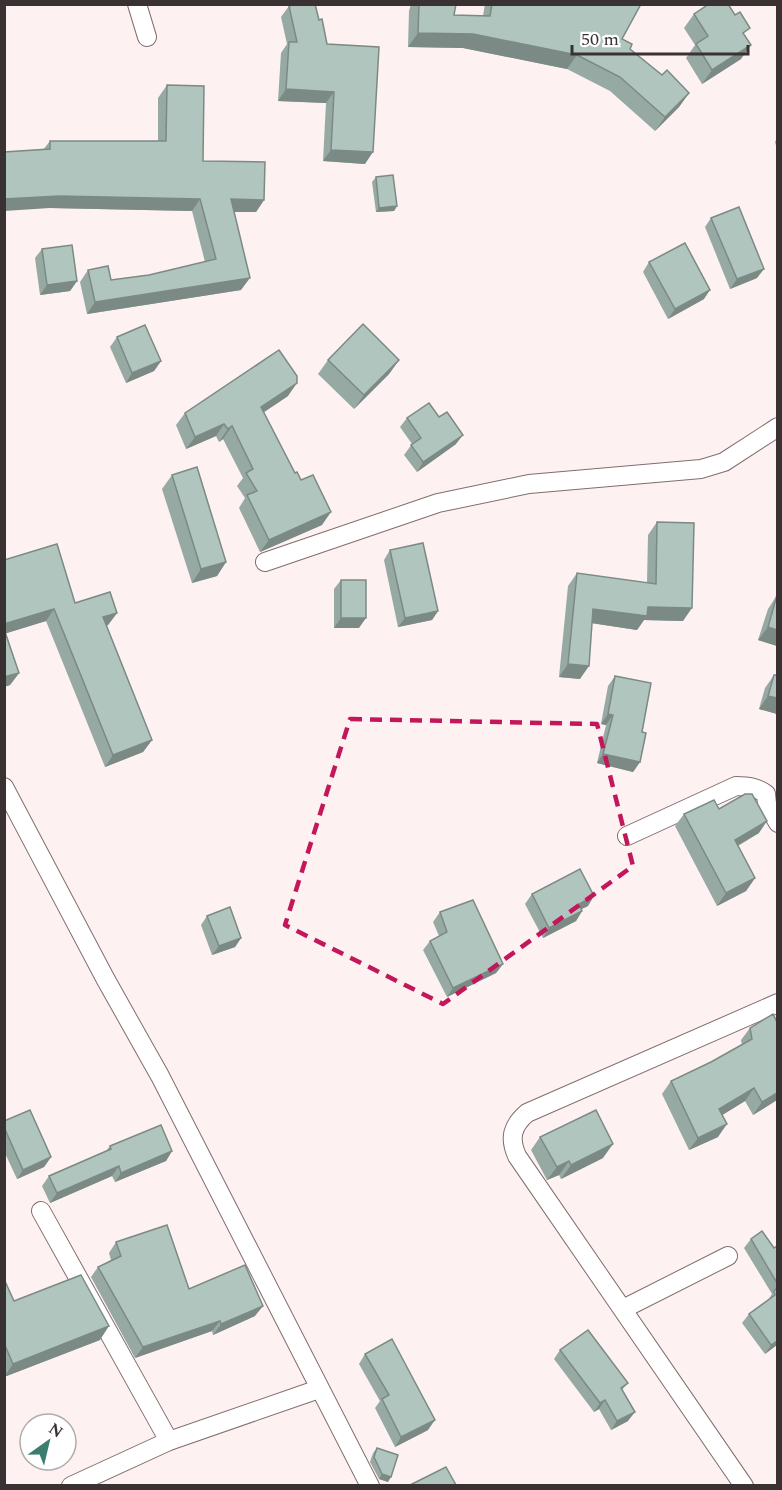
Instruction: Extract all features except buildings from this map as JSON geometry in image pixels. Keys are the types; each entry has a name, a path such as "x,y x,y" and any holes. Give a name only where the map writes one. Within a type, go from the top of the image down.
{"street":[{"path":"137,4 147,37"},
{"path":"264,562 438,503 529,484 701,469 724,462 777,427"},
{"path":"627,836 736,786 758,788 766,794 767,804 777,823"},
{"path":"4,787 160,1076 370,1485"},
{"path":"744,1485 517,1156 512,1144 512,1132 518,1120 527,1113 777,1003"},
{"path":"41,1211 169,1441"},
{"path":"623,1309 728,1256"},
{"path":"71,1485 169,1441 319,1389"}],"highlighted area":[{"path":"350,719 597,724 633,866 443,1004 285,925"}]}
